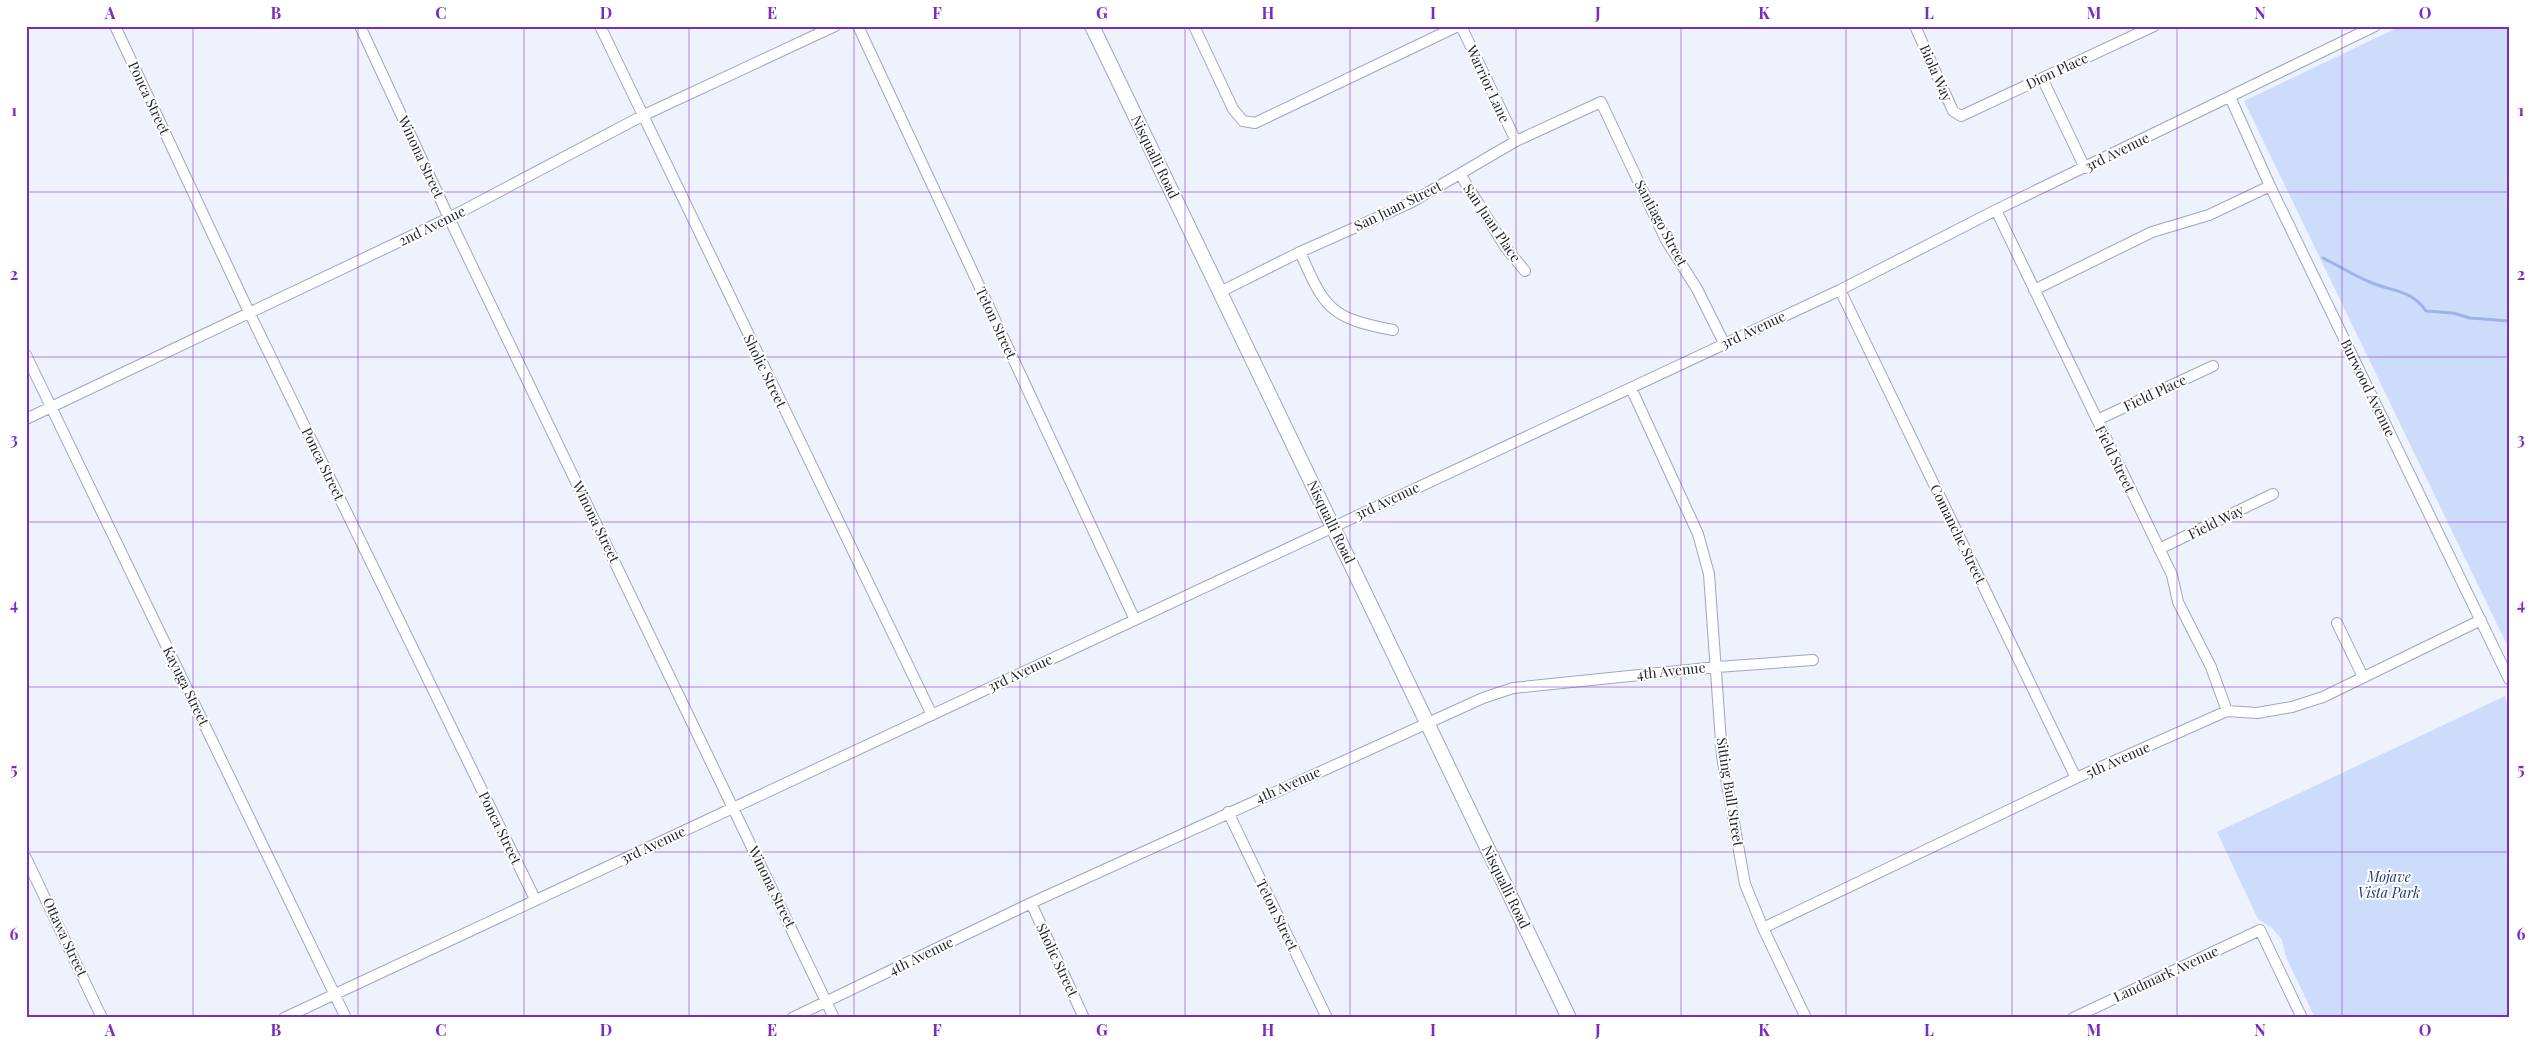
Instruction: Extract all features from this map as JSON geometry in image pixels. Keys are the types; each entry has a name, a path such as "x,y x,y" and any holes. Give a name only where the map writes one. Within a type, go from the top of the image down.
{"main road":[{"name":"Nisqualli Road","path":"1092,26 1569,1018"}],"street":[{"name":"Ponca Street","path":"115,26 249,312 534,900"},
{"name":"Winona Street","path":"360,26 450,218 834,1018"},
{"name":"Sholic Street","path":"600,26 932,714"},
{"name":"2nd Avenue","path":"26,419 450,218 642,116 835,26"},
{"name":"Teton Street","path":"858,26 1135,620"},
{"path":"1194,26 1233,109 1243,121 1255,123 1460,26"},
{"name":"Warrior Lane","path":"1460,26 1516,141"},
{"name":"Biola Way","path":"1915,26 1953,111 1961,116"},
{"name":"Dion Place","path":"1961,116 2154,26"},
{"name":"3rd Avenue","path":"284,1018 1840,290 1996,210 2375,26"},
{"path":"2042,78 2084,168"},
{"name":"Burwood Avenue","path":"2230,97 2270,186 2509,679"},
{"name":"San Juan Street","path":"1220,292 1300,252 1410,204 1516,141 1601,102"},
{"name":"Santiago Street","path":"1601,102 1666,240 1697,289 1724,343"},
{"name":"San Juan Place","path":"1460,174 1506,248 1525,271"},
{"path":"2034,290 2152,232 2209,215 2270,186"},
{"name":"Field Street","path":"1996,210 2172,575 2178,602 2210,667 2227,711"},
{"path":"1300,252 1318,292 1337,314 1362,324 1393,330"},
{"name":"Comanche Street","path":"1840,290 2076,778"},
{"name":"Kayuga Street","path":"26,355 346,1018"},
{"name":"Field Place","path":"2097,420 2213,366"},
{"name":"Sitting Bull Street","path":"1631,388 1698,534 1709,574 1722,756 1731,817 1745,884 1763,928 1806,1018"},
{"name":"Field Way","path":"2159,549 2273,494"},
{"name":"5th Avenue","path":"1763,928 2076,778 2227,711 2257,713 2292,707 2323,697 2481,620"},
{"path":"2337,623 2363,678"},
{"name":"4th Avenue","path":"792,1018 1031,903 1228,812 1483,698 1513,688 1717,666 1813,660"},
{"name":"Teton Street","path":"1228,812 1327,1018"},
{"name":"Ottawa Street","path":"26,858 102,1018"},
{"name":"Sholic Street","path":"1031,903 1084,1018"},
{"name":"Landmark Avenue","path":"2073,1018 2260,930 2302,1018"}],"green space":[{"path":"2401,26 2509,26 2509,649 2244,101"},
{"name":"Mojave Vista Park","path":"2505,696 2509,713 2509,1018 2315,1018 2286,957 2282,940 2272,928 2258,919 2217,832"}],"waterway":[{"path":"2323,258 2366,280 2409,295 2421,304 2426,311 2453,313 2470,318 2509,321"}]}
